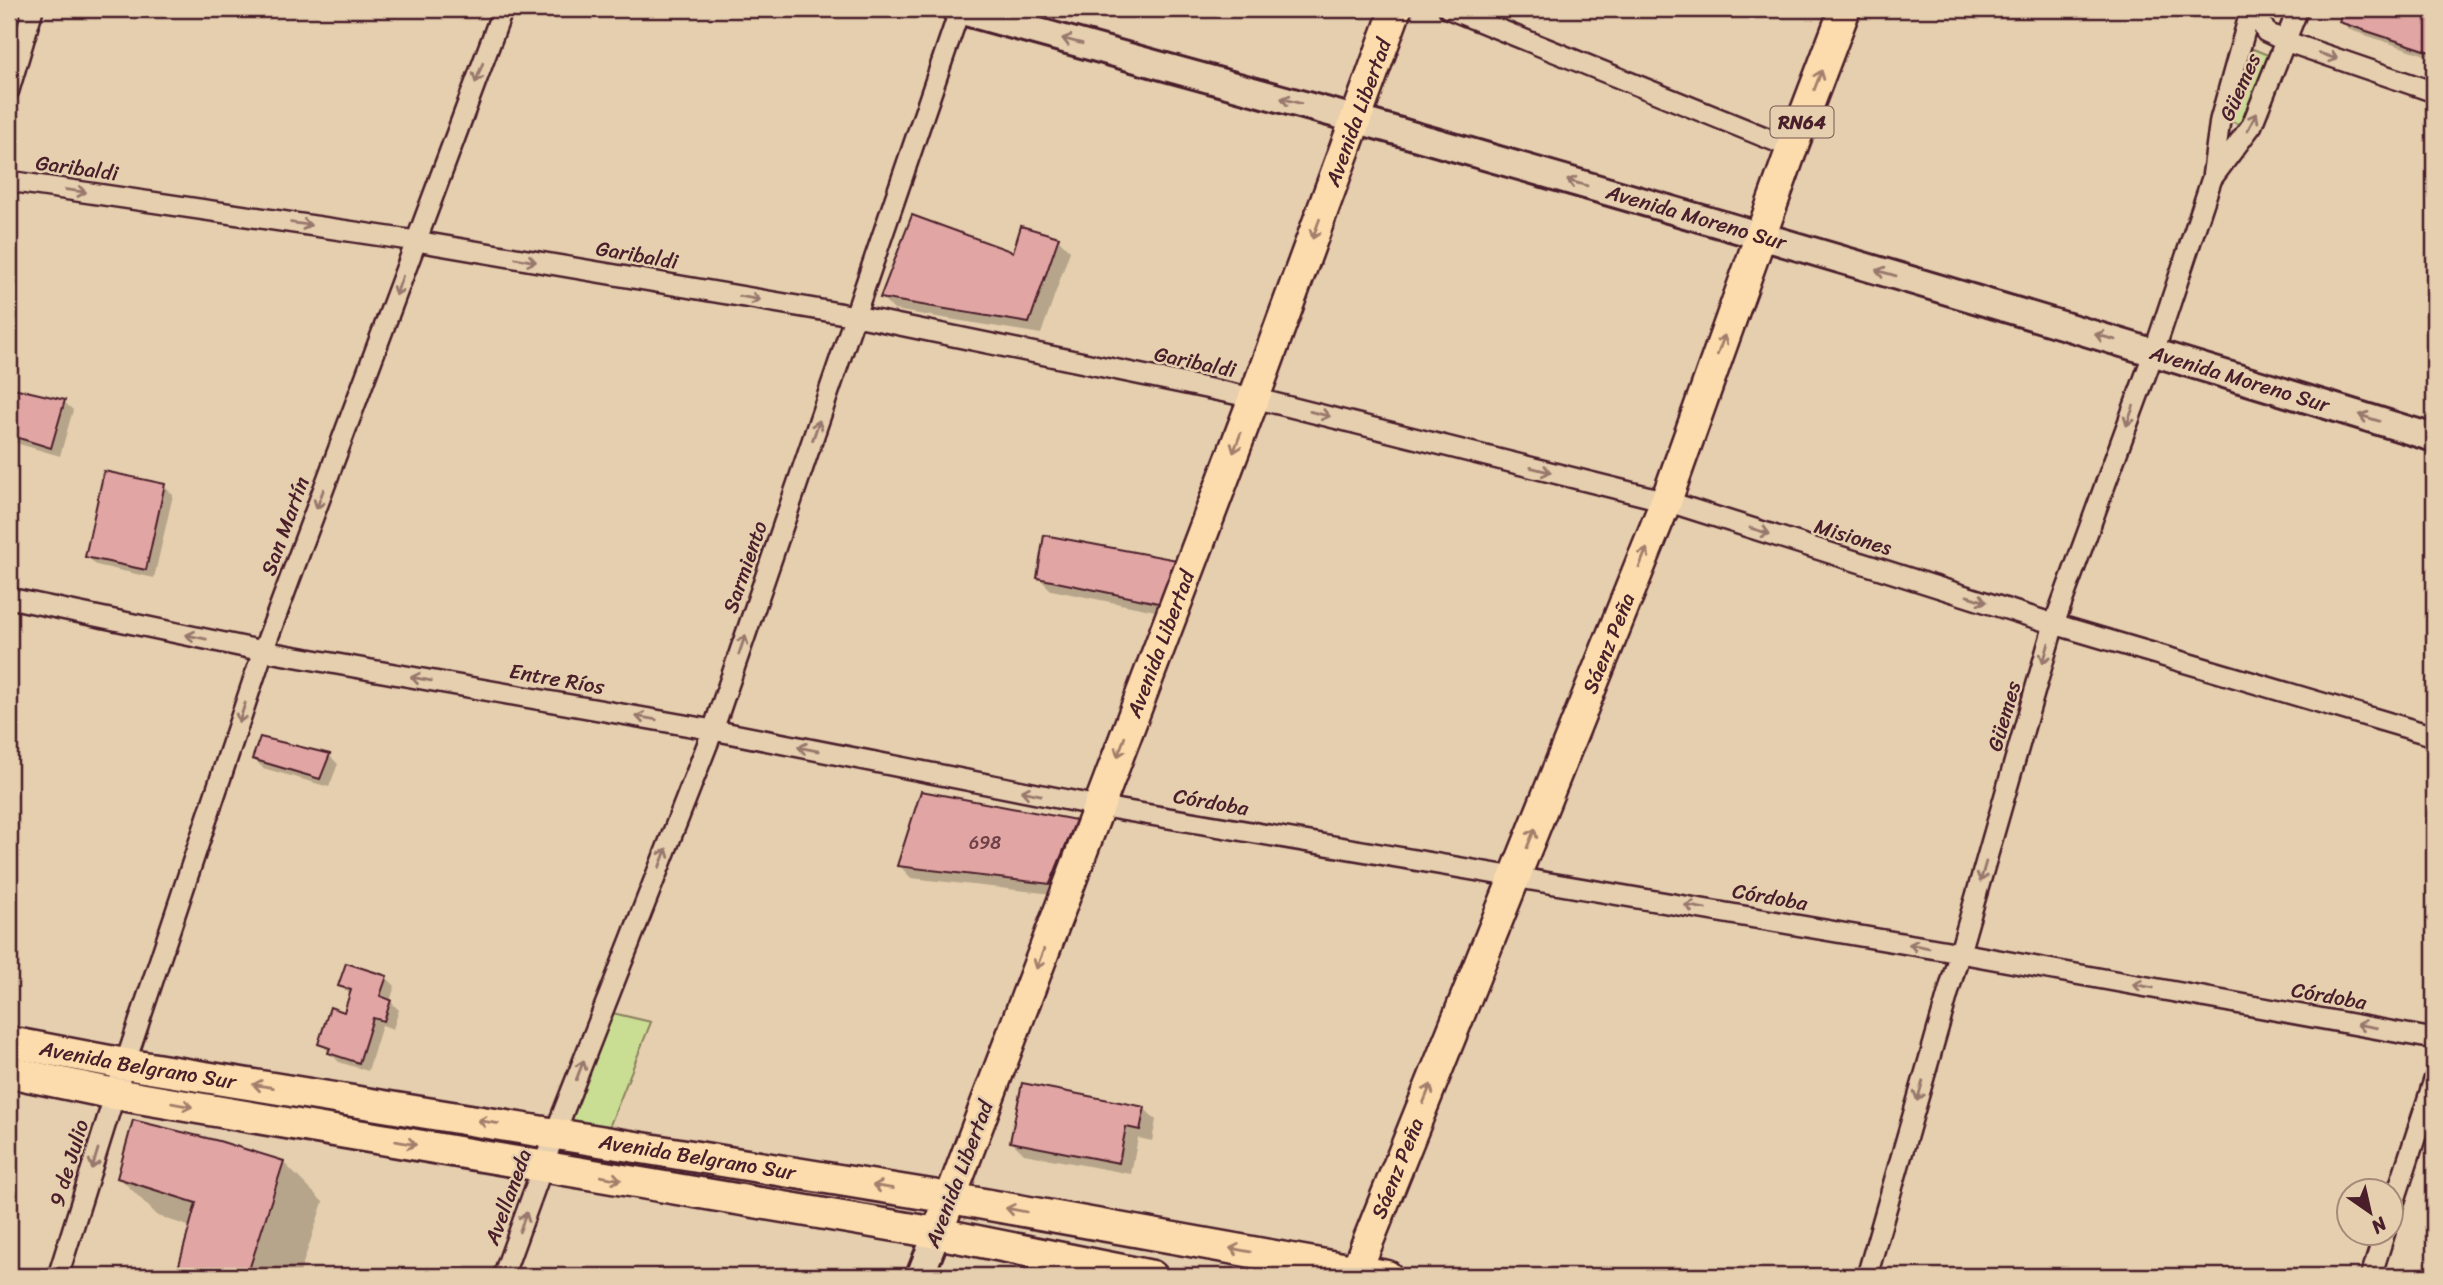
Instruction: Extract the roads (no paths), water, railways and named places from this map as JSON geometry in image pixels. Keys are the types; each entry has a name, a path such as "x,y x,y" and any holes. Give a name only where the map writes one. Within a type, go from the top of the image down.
{"main road":[{"name":"Avenida Libertad","path":"937,1233 1254,398 1396,9"},
{"name":"Sáenz Peña","path":"1355,1274 1665,502 1792,148 1845,9"},
{"name":"Avenida Belgrano Sur","path":"9,1042 125,1064 950,1198 1355,1274 1387,1276"},
{"name":"Avenida Belgrano Sur","path":"9,1072 115,1094 937,1233 1152,1276"}],"street":[{"path":"9,90 33,9"},
{"name":"San Martín","path":"125,1064 263,651 503,9"},
{"name":"Avenida Moreno Sur","path":"958,9 1760,236 2434,438"},
{"name":"Sarmiento","path":"555,1133 713,730 856,316 958,9"},
{"path":"1449,9 1792,148"},
{"path":"2253,9 2266,32 2285,41 2434,92"},
{"name":"Güemes","path":"1867,1276 2054,624 2154,352 2212,178 2220,120 2253,9"},
{"name":"Güemes","path":"2212,178 2252,125 2298,9"},
{"name":"Garibaldi","path":"9,181 416,241 856,316 1254,398"},
{"name":"Misiones","path":"1254,398 1665,502 2054,624 2434,736"},
{"name":"Entre Ríos","path":"9,598 263,651 713,730 1098,806"},
{"name":"Córdoba","path":"1098,806 1960,953 2434,1039"},
{"name":"9 de Julio","path":"58,1276 125,1064"},
{"path":"2403,1176 2434,1080"},
{"name":"Avellaneda","path":"503,1276 555,1133"},
{"name":"Avenida Libertad","path":"920,1276 937,1233"},
{"path":"2371,1276 2381,1246"}]}
